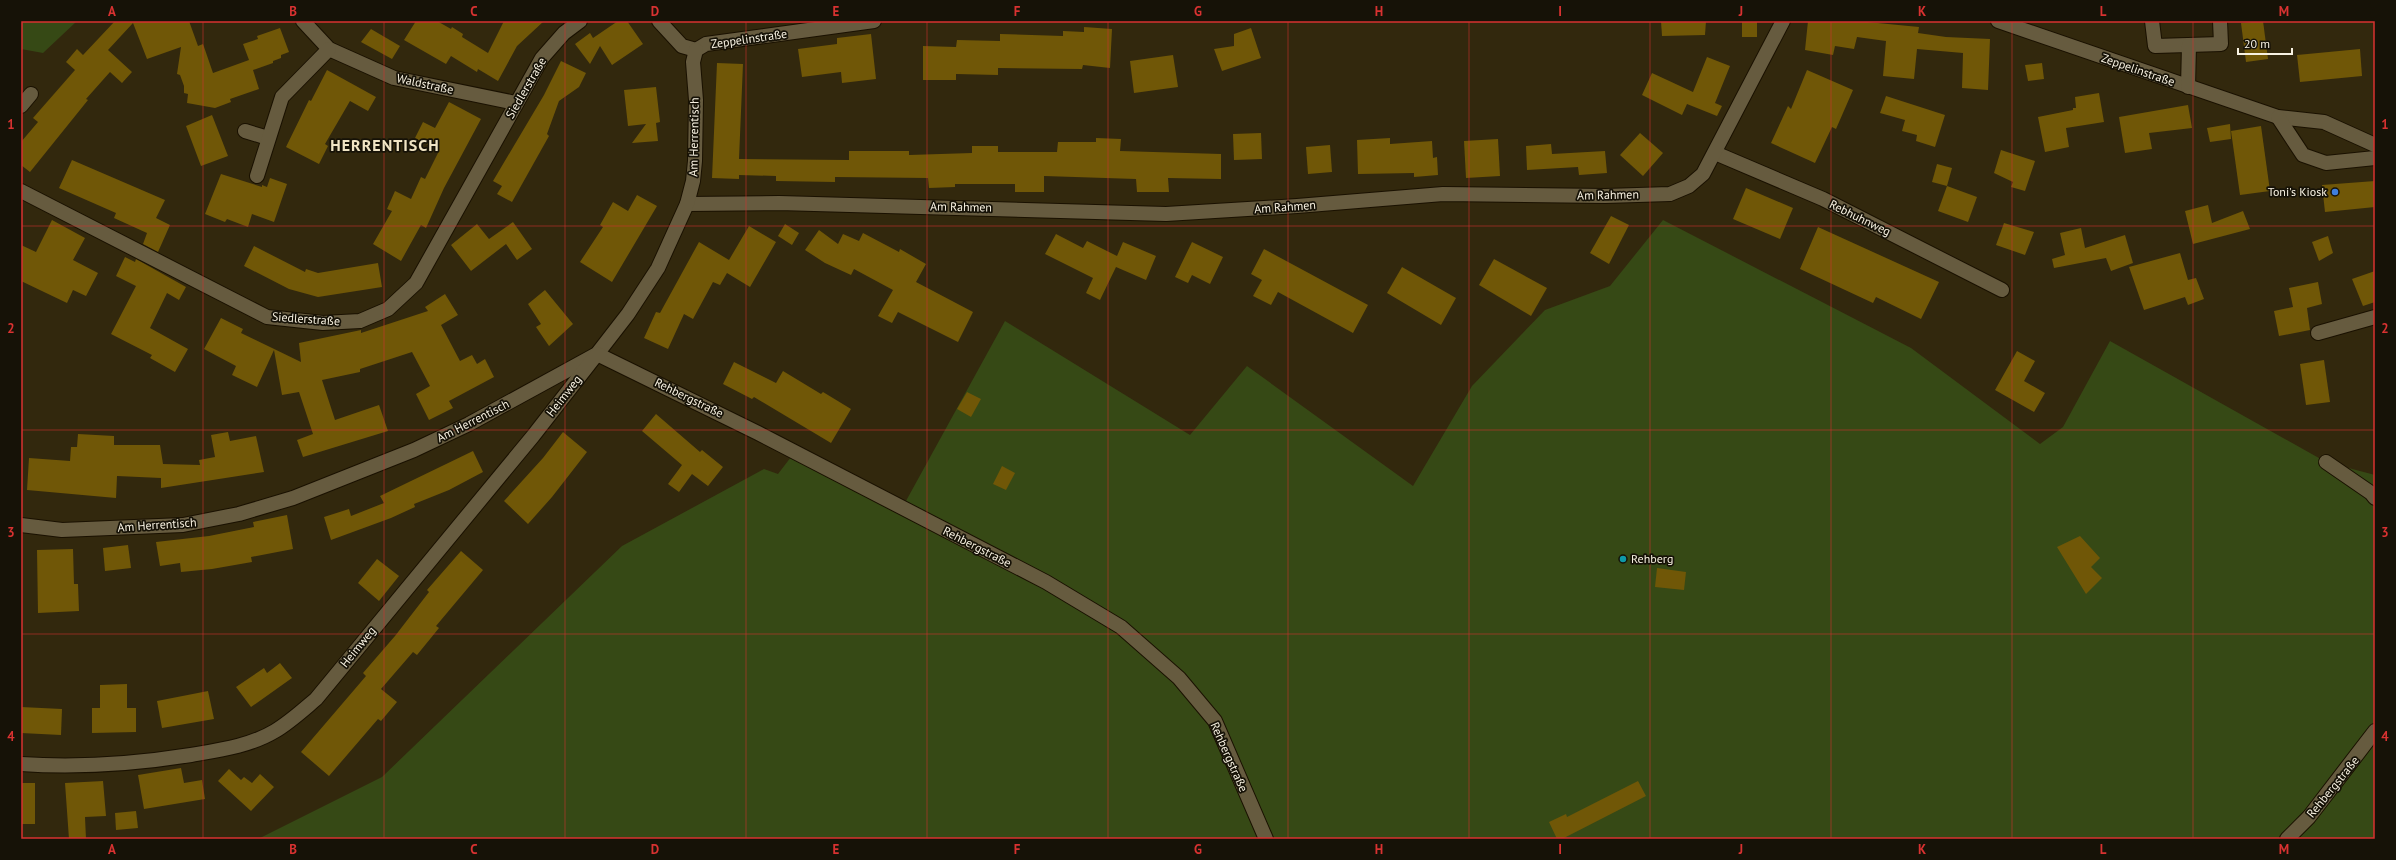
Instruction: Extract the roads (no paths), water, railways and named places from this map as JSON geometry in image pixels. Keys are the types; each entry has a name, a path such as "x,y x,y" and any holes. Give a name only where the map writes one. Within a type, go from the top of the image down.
{"street":[{"name":"Waldstraße","path":"303,21 329,49 394,78 516,103"},
{"name":"Siedlerstraße","path":"21,190 267,317 323,323 360,321 388,309 416,283 542,58 564,33 580,21"},
{"path":"659,21 682,46 696,50"},
{"name":"Zeppelinstraße","path":"696,50 706,44 874,21"},
{"name":"Am Rahmen","path":"687,204 780,203 1166,214 1297,206 1443,194 1605,196 1670,194 1689,186 1703,174 1783,21"},
{"name":"Zeppelinstraße","path":"1998,21 2278,117 2324,122 2375,145"},
{"path":"2152,21 2155,46 2221,44 2220,21"},
{"path":"2188,87 2189,45"},
{"path":"257,176 282,97 329,49"},
{"name":"Am Herrentisch","path":"21,525 62,530 183,526 239,514 293,498 414,450 469,424 597,354 628,314 658,268 687,204 693,181 695,161 696,100 693,62 696,50"},
{"path":"21,106 31,94"},
{"path":"2278,117 2303,155 2326,163 2375,158"},
{"path":"245,131 268,138"},
{"name":"Rebhuhnweg","path":"1715,153 1823,199 2002,290"},
{"path":"2318,332 2375,317"},
{"name":"Heimweg","path":"21,764 118,765 158,760 219,750 253,742 276,731 316,699 533,436 597,354"},
{"name":"Rehbergstraße","path":"597,354 758,433 1046,582 1121,627 1179,678 1215,721 1266,839"},
{"path":"2326,462 2365,488 2375,498"},
{"name":"Rehbergstraße","path":"2287,839 2309,816 2375,731"}],"place":[{"name":"Toni's Kiosk","path":"2335,192"},
{"name":"Rehberg","path":"1623,559"}],"district":[{"name":"HERRENTISCH","path":"385,145"}]}
